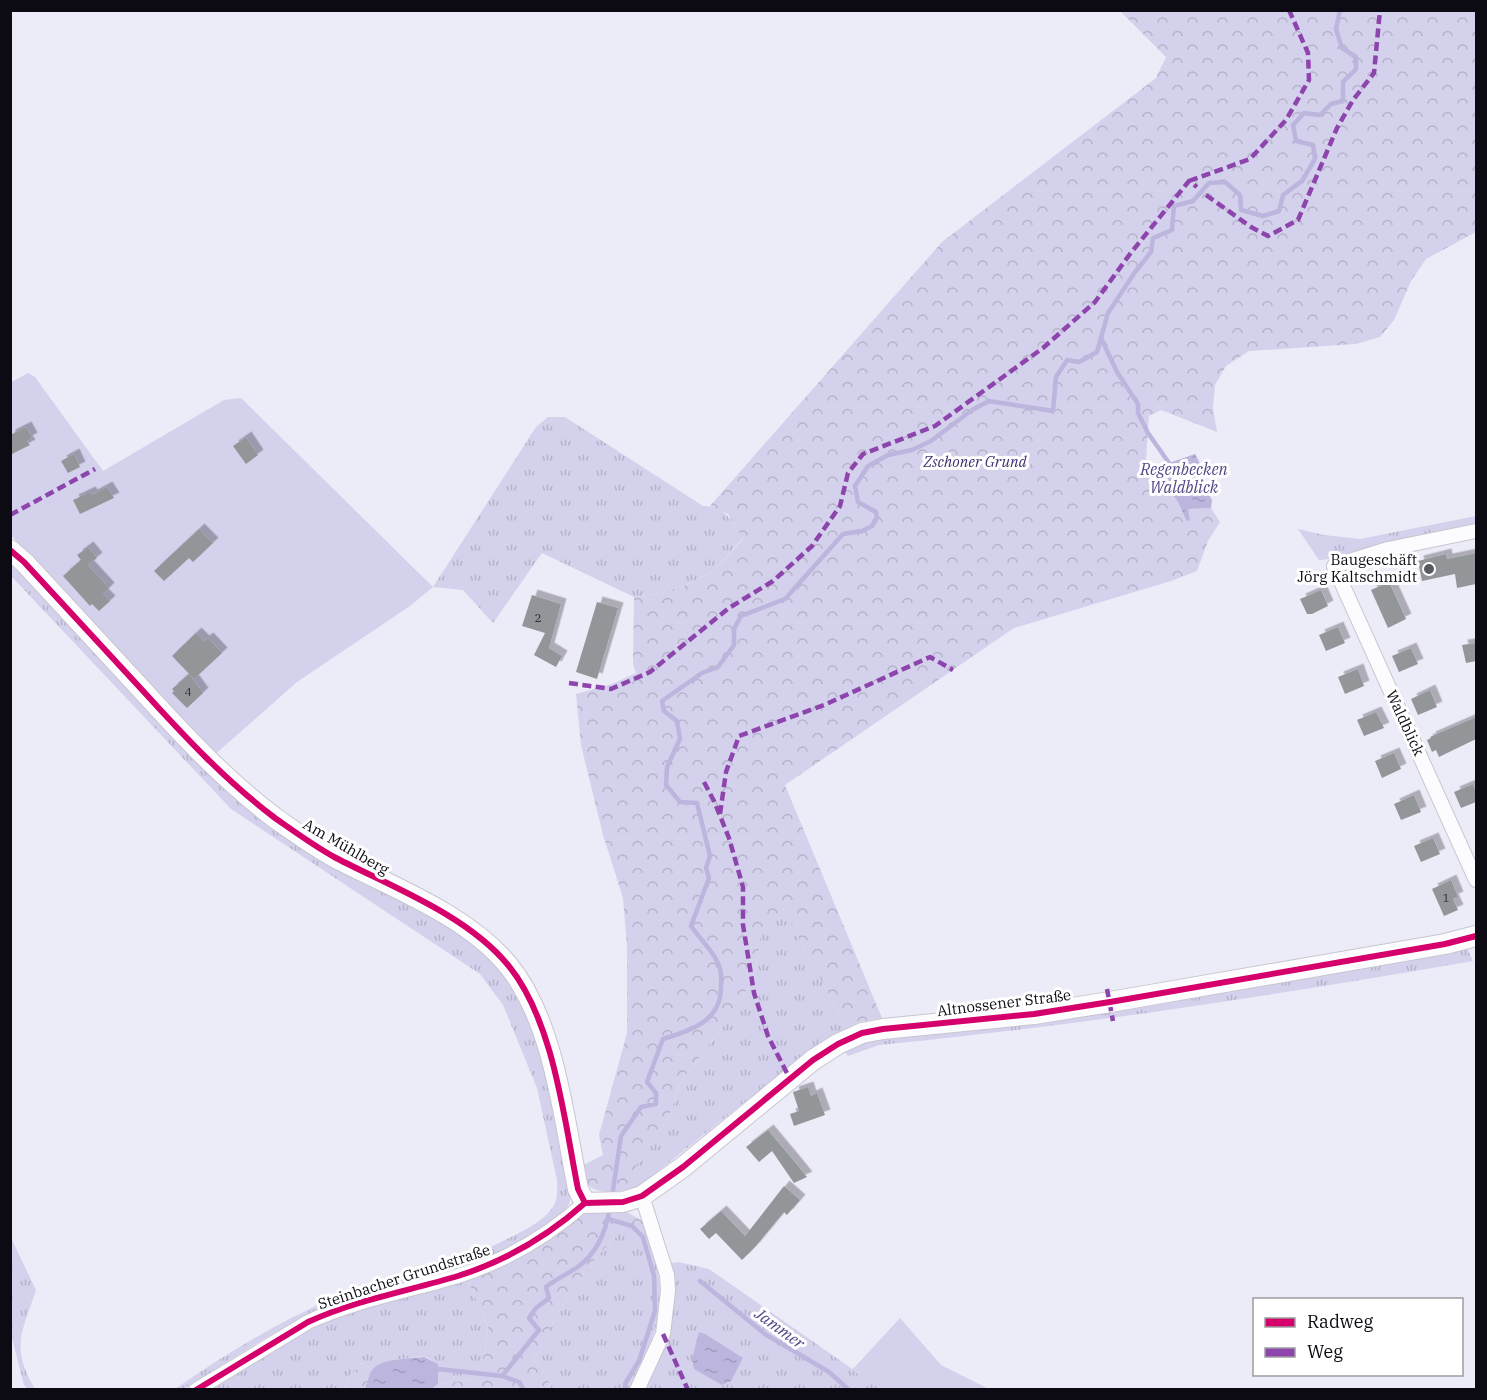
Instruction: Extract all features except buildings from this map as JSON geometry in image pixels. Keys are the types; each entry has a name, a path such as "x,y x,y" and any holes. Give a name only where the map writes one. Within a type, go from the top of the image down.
{"street":[{"name":"Waldblick","path":"1476,531 1388,549 1334,566 1476,880"},
{"name":"Am Mühlberg","path":"10,550 24,562 209,762 272,815 333,856 442,912 468,929 508,965 528,996 538,1019 555,1077 578,1189 590,1203"},
{"name":"Altnossener Straße","path":"590,1203 623,1202 642,1196 683,1167 813,1060 838,1044 862,1033 1034,1014 1110,1002 1445,944 1476,936"},
{"path":"637,1389 663,1334 668,1291 667,1275 642,1196"},
{"name":"Steinbacher Grundstraße","path":"196,1389 298,1327 327,1313 458,1276 514,1253 590,1203"}],"green space":[{"name":"Zschoner Grund","path":"1120,11 1476,11 1476,232 1426,259 1411,281 1394,320 1380,337 1356,344 1249,351 1226,366 1215,385 1213,408 1217,432 1161,410 1149,416 1146,459 1178,502 1186,520 1188,509 1211,508 1220,522 1208,541 1197,571 1171,581 1014,628 785,785 882,1018 859,1022 847,1028 783,909 762,928 755,973 737,1008 680,1083 669,1117 637,1164 631,1189 611,1192 596,1190 587,1184 580,1167 603,1155 599,1135 627,1033 627,946 623,898 603,835 581,745 576,694 612,684 636,673 633,664 634,597 674,591 714,571 743,539 728,514 710,506 942,242 1156,78 1166,57"},
{"path":"28,373 35,377 103,471 224,400 241,398 433,587 410,606 297,682 212,757 11,535 10,383"},
{"path":"548,417 565,417 703,506 722,511 743,538 714,571 674,591 634,597 542,553 493,623 463,590 433,587 536,427"},
{"path":"1476,516 1476,527 1350,557 1319,560 1298,529 1360,539"},
{"path":"11,560 206,770 462,934 492,958 528,1006 548,1078 571,1195 568,1206 560,1215 499,1252 468,1265 354,1296 321,1309 268,1337 184,1389 175,1389 253,1339 315,1306 365,1286 470,1255 527,1229 550,1211 555,1204 557,1180 537,1088 503,1005 480,974 231,809 11,576"},
{"path":"783,909 847,1028 832,1035 803,1055 640,1186 631,1188 637,1164 669,1117 680,1083 737,1008 755,973 761,928"},
{"path":"1466,946 1473,961 1176,1009 1028,1029 879,1045 848,1056 843,1049 859,1040"},
{"path":"607,1209 627,1212 644,1222 648,1234 634,1238 622,1231 595,1259 572,1291 534,1359 546,1374 551,1389 432,1390 438,1384 472,1380 485,1353 488,1326 467,1279 559,1232 586,1212"},
{"path":"622,1231 648,1234 658,1273 660,1294 657,1322 643,1363 630,1389 551,1389 546,1374 534,1359 583,1275 608,1244"},
{"path":"10,1236 36,1290 21,1340 23,1362 35,1389 28,1389 24,1385 11,1334"},
{"path":"678,1262 709,1269 881,1389 645,1390 660,1357 665,1336 672,1286 671,1263"},
{"path":"467,1279 488,1326 485,1353 472,1380 438,1384 438,1364 420,1357 389,1362 373,1370 361,1363 347,1380 345,1389 207,1390 311,1326 349,1312"},
{"path":"900,1318 941,1365 989,1389 881,1389 852,1370"},
{"path":"361,1363 373,1370 368,1377 365,1389 345,1390 347,1380"}],"water":[{"name":"Regenbecken Waldblick","path":"1195,454 1206,475 1203,484 1212,500 1211,508 1188,509 1190,521 1186,520 1178,502 1159,476 1169,463"},
{"path":"699,1332 743,1358 731,1381 722,1385 694,1369 692,1359"},
{"path":"424,1357 438,1364 438,1384 432,1389 365,1389 368,1377 379,1364 398,1359"}],"waterway":[{"path":"612,1197 621,1136 641,1107 656,1104 656,1093 647,1082 663,1039 702,1023 710,1017 720,999 721,974 718,963 691,926 709,878 706,868 710,856 697,803 680,802 666,785 667,767 680,739 677,721 664,711 662,701 702,673 718,667 734,645 734,629 741,616 785,599 843,534 862,531 872,526 877,518 876,512 858,502 855,486 868,466 888,455 912,450 931,441 972,410 989,401 1053,411 1056,377 1067,360 1079,362 1097,352 1108,313 1151,252 1153,238 1172,230 1174,206 1193,201 1209,183 1225,182 1240,195 1241,210 1263,216 1279,211 1283,195 1302,181 1315,159 1313,145 1296,141 1293,125 1304,113 1320,115 1331,104 1343,101 1343,82 1356,69 1356,57 1342,48 1336,29 1340,10"},
{"path":"1101,338 1117,372 1138,404 1138,413 1148,433 1169,463"},
{"path":"524,1390 519,1382 502,1376 539,1330 529,1318 536,1308 549,1298 546,1287 579,1266 596,1248 606,1225 610,1208"},
{"path":"608,1219 632,1226 643,1237 654,1276 655,1311 639,1361 625,1384 627,1388"},
{"name":"Jammer","path":"700,1281 765,1334 829,1372 849,1390"},
{"path":"433,1372 438,1369 502,1376"}],"marked path":[{"path":"1189,181 1250,159 1286,120 1309,80 1308,53 1289,10"},
{"path":"1206,195 1251,227 1268,236 1298,220 1337,128 1353,100 1374,73 1380,10"},
{"path":"569,683 611,689 650,672 729,608 773,581 812,546 840,506 848,473 863,454 935,426 1043,348 1095,302 1130,254 1189,181 1197,187"},
{"path":"10,515 95,469"},
{"path":"720,814 726,772 739,736 824,705 930,657 953,670"},
{"path":"704,782 729,838 743,887 743,925 754,993 768,1036 790,1079"},
{"path":"1107,989 1113,1021"},
{"path":"663,1334 688,1390"}],"cycle path":[{"path":"10,550 24,562 191,742 257,804 312,844 428,904 472,931 508,965 524,988 547,1042 562,1102 578,1189 585,1203"},
{"path":"585,1203 623,1202 642,1196 683,1167 813,1060 838,1044 862,1033 1034,1014 1110,1002 1445,944 1476,936"},
{"path":"196,1390 308,1322 326,1314 458,1276 509,1255 541,1237 585,1203"}],"place":[{"name":"Baugeschäft Jörg Kaltschmidt","path":"1429,569"}]}
